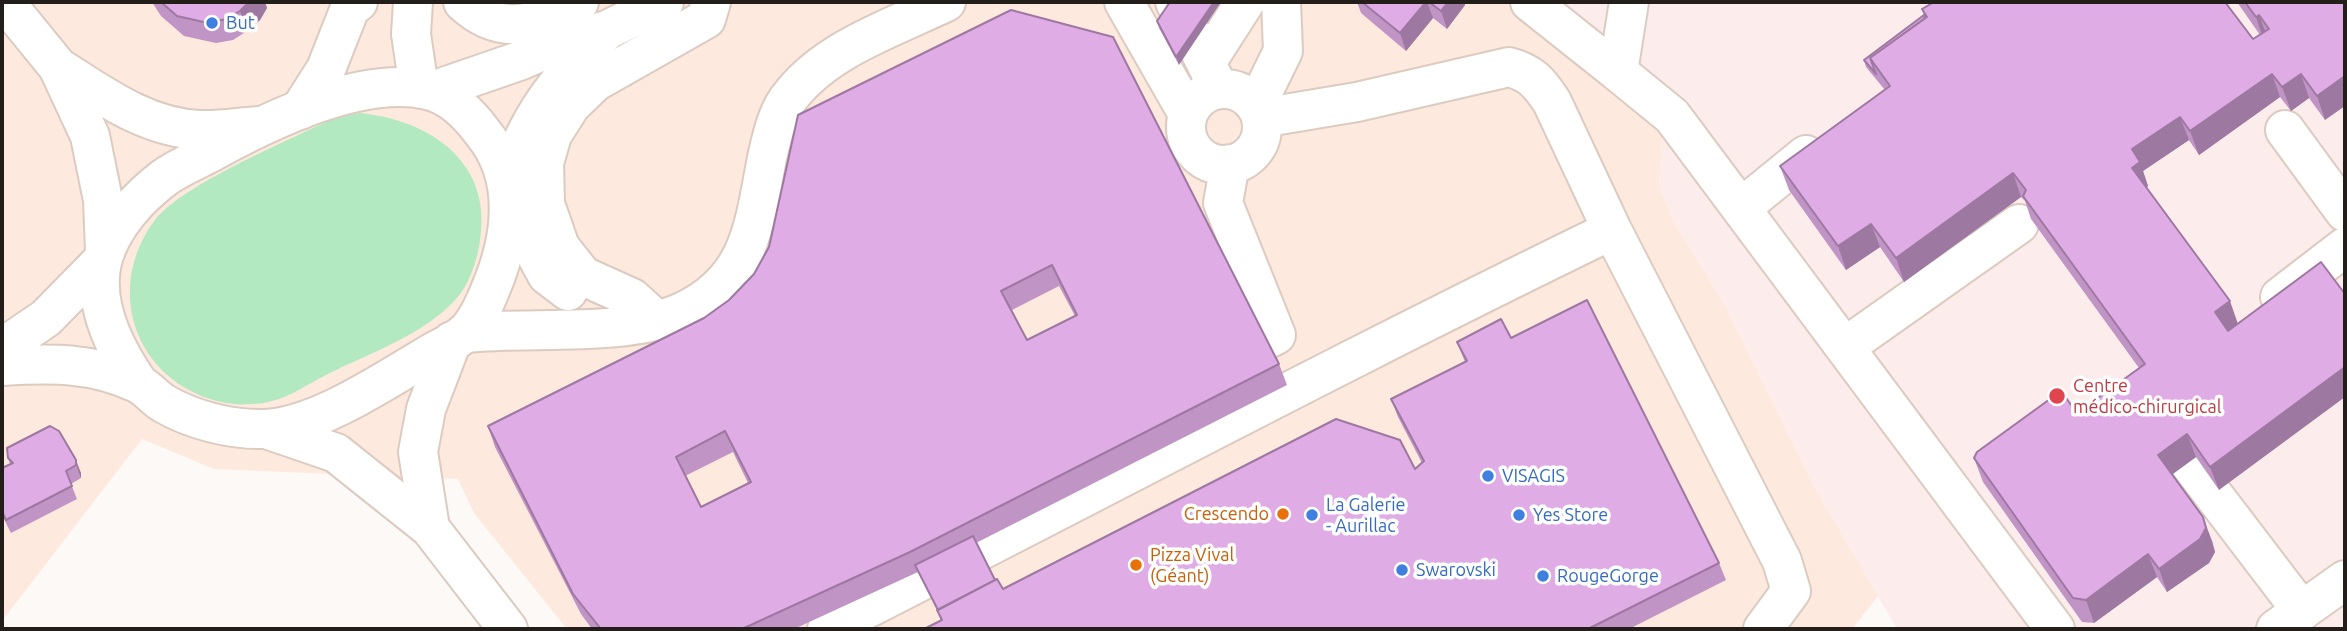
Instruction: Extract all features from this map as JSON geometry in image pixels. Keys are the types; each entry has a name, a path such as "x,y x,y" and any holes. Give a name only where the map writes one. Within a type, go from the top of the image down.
{"main road":[{"path":"300,110 326,69 350,8 358,2"},
{"path":"413,2 411,34 426,89 468,114 492,143 509,196 548,275 579,300 643,322"},
{"path":"463,2 478,15 508,26 542,20 579,2"},
{"path":"2,348 46,318 104,256 129,209 165,177 260,126 345,96 426,89 519,61 556,45 607,30 664,2"},
{"path":"643,322 632,298 583,276 560,247 545,204 544,163 552,135 571,105 595,82 706,19 711,2"},
{"path":"266,429 314,417 459,337 643,322 681,312 721,289 746,251 773,130 791,95 825,62 946,2"},
{"path":"1125,2 1188,114"},
{"path":"1175,2 1212,76 1240,93 1258,112"},
{"path":"1232,9 1212,76 1188,114 1186,127 1195,151 1205,160 1230,164 1241,161 1258,144 1258,112 1283,51 1281,2"},
{"path":"1530,2 1672,116 2055,629"},
{"path":"1618,72 1629,2"},
{"path":"6,3 58,67 90,136 103,200 102,293 106,321 120,357 139,384 165,404 220,426 266,429 336,453 430,528 508,629"},
{"path":"430,528 418,453 426,409 459,337 484,305 502,261 516,150 531,120 573,65 607,30"},
{"path":"58,67 127,111 169,124 199,130 260,126"},
{"path":"1258,112 1357,102 1509,67 1529,72 1552,102 1612,230 1782,561 1791,591 1763,629"},
{"path":"2285,130 2345,212"},
{"path":"1741,208 1806,155"},
{"path":"1219,363 1276,335 1223,203 1230,164"},
{"path":"1846,347 2019,224"},
{"path":"827,629 1316,373 1612,230"},
{"path":"2259,312 2345,247"},
{"path":"2,366 62,362 139,384"},
{"path":"2145,405 2289,620 2345,580"}],"shaded area":[{"path":"9,2 1514,2 1663,125 1659,186 1675,224 1725,305 1814,486 1878,596 1852,629 567,629 474,513 458,479 214,469 142,439 2,621 2,8"},
{"name":"Centre médico-chirurgical","path":"1514,2 2345,2 2345,629 1897,629 1814,486 1725,305 1675,224 1659,186 1663,125"}],"green space":[{"path":"360,113 386,117 432,136 451,150 466,168 477,189 481,213 480,241 469,279 461,293 443,312 412,333 279,399 256,404 222,402 195,393 172,379 154,361 141,340 133,317 130,292 133,267 141,243 155,220 189,192 238,164 334,118"}],"building":[{"path":"161,2 249,2 226,19 208,23 177,16"},
{"path":"1170,2 1214,2 1176,57 1157,21"},
{"path":"1362,2 1426,2 1400,33"},
{"path":"1429,2 1448,2 1441,11"},
{"path":"1934,2 2225,2 2253,39 2269,29 2245,2 2345,2 2345,76 2317,96 2301,74 2282,87 2272,74 2190,131 2180,117 2132,149 2140,162 2132,168 2230,301 2215,312 2228,331 2321,262 2345,294 2345,367 2210,467 2187,434 2158,455 2203,517 2206,528 2200,539 2159,569 2148,554 2086,600 2073,598 1974,458 1977,452 2061,391 2077,413 2145,364 2023,196 2026,190 2013,173 1896,258 1871,224 1838,246 1780,166 1890,86 1870,58 1927,17 1922,9"},
{"path":"1011,10 1113,37 1279,364 910,552 742,629 601,629 573,594 488,426 704,318 729,300 754,274 769,247 798,115","holes":["1052,265 1077,315 1027,340 1001,291","725,431 751,482 701,507 676,457"]},
{"path":"1924,15 1925,18 1870,58 1876,74 1864,60"},
{"path":"1587,300 1719,563 1588,629 924,629 942,620 937,610 997,579 1003,589 1336,419 1400,440 1415,469 1424,461 1391,399 1467,361 1457,342 1501,319 1511,338"},
{"path":"50,426 59,431 76,460 76,465 66,471 72,486 6,520 2,511 2,468 13,463 8,458 7,448"},
{"path":"973,536 995,580 938,610 915,565"}],"place":[{"name":"But","path":"212,23"},
{"name":"Centre médico-chirurgical","path":"2057,396"},
{"name":"VISAGIS","path":"1488,476"},
{"name":"Crescendo","path":"1283,514"},
{"name":"La Galerie - Aurillac","path":"1312,515"},
{"name":"Yes Store","path":"1519,515"},
{"name":"Pizza Vival (Géant)","path":"1136,565"},
{"name":"Swarovski","path":"1402,570"},
{"name":"RougeGorge","path":"1543,576"}]}
